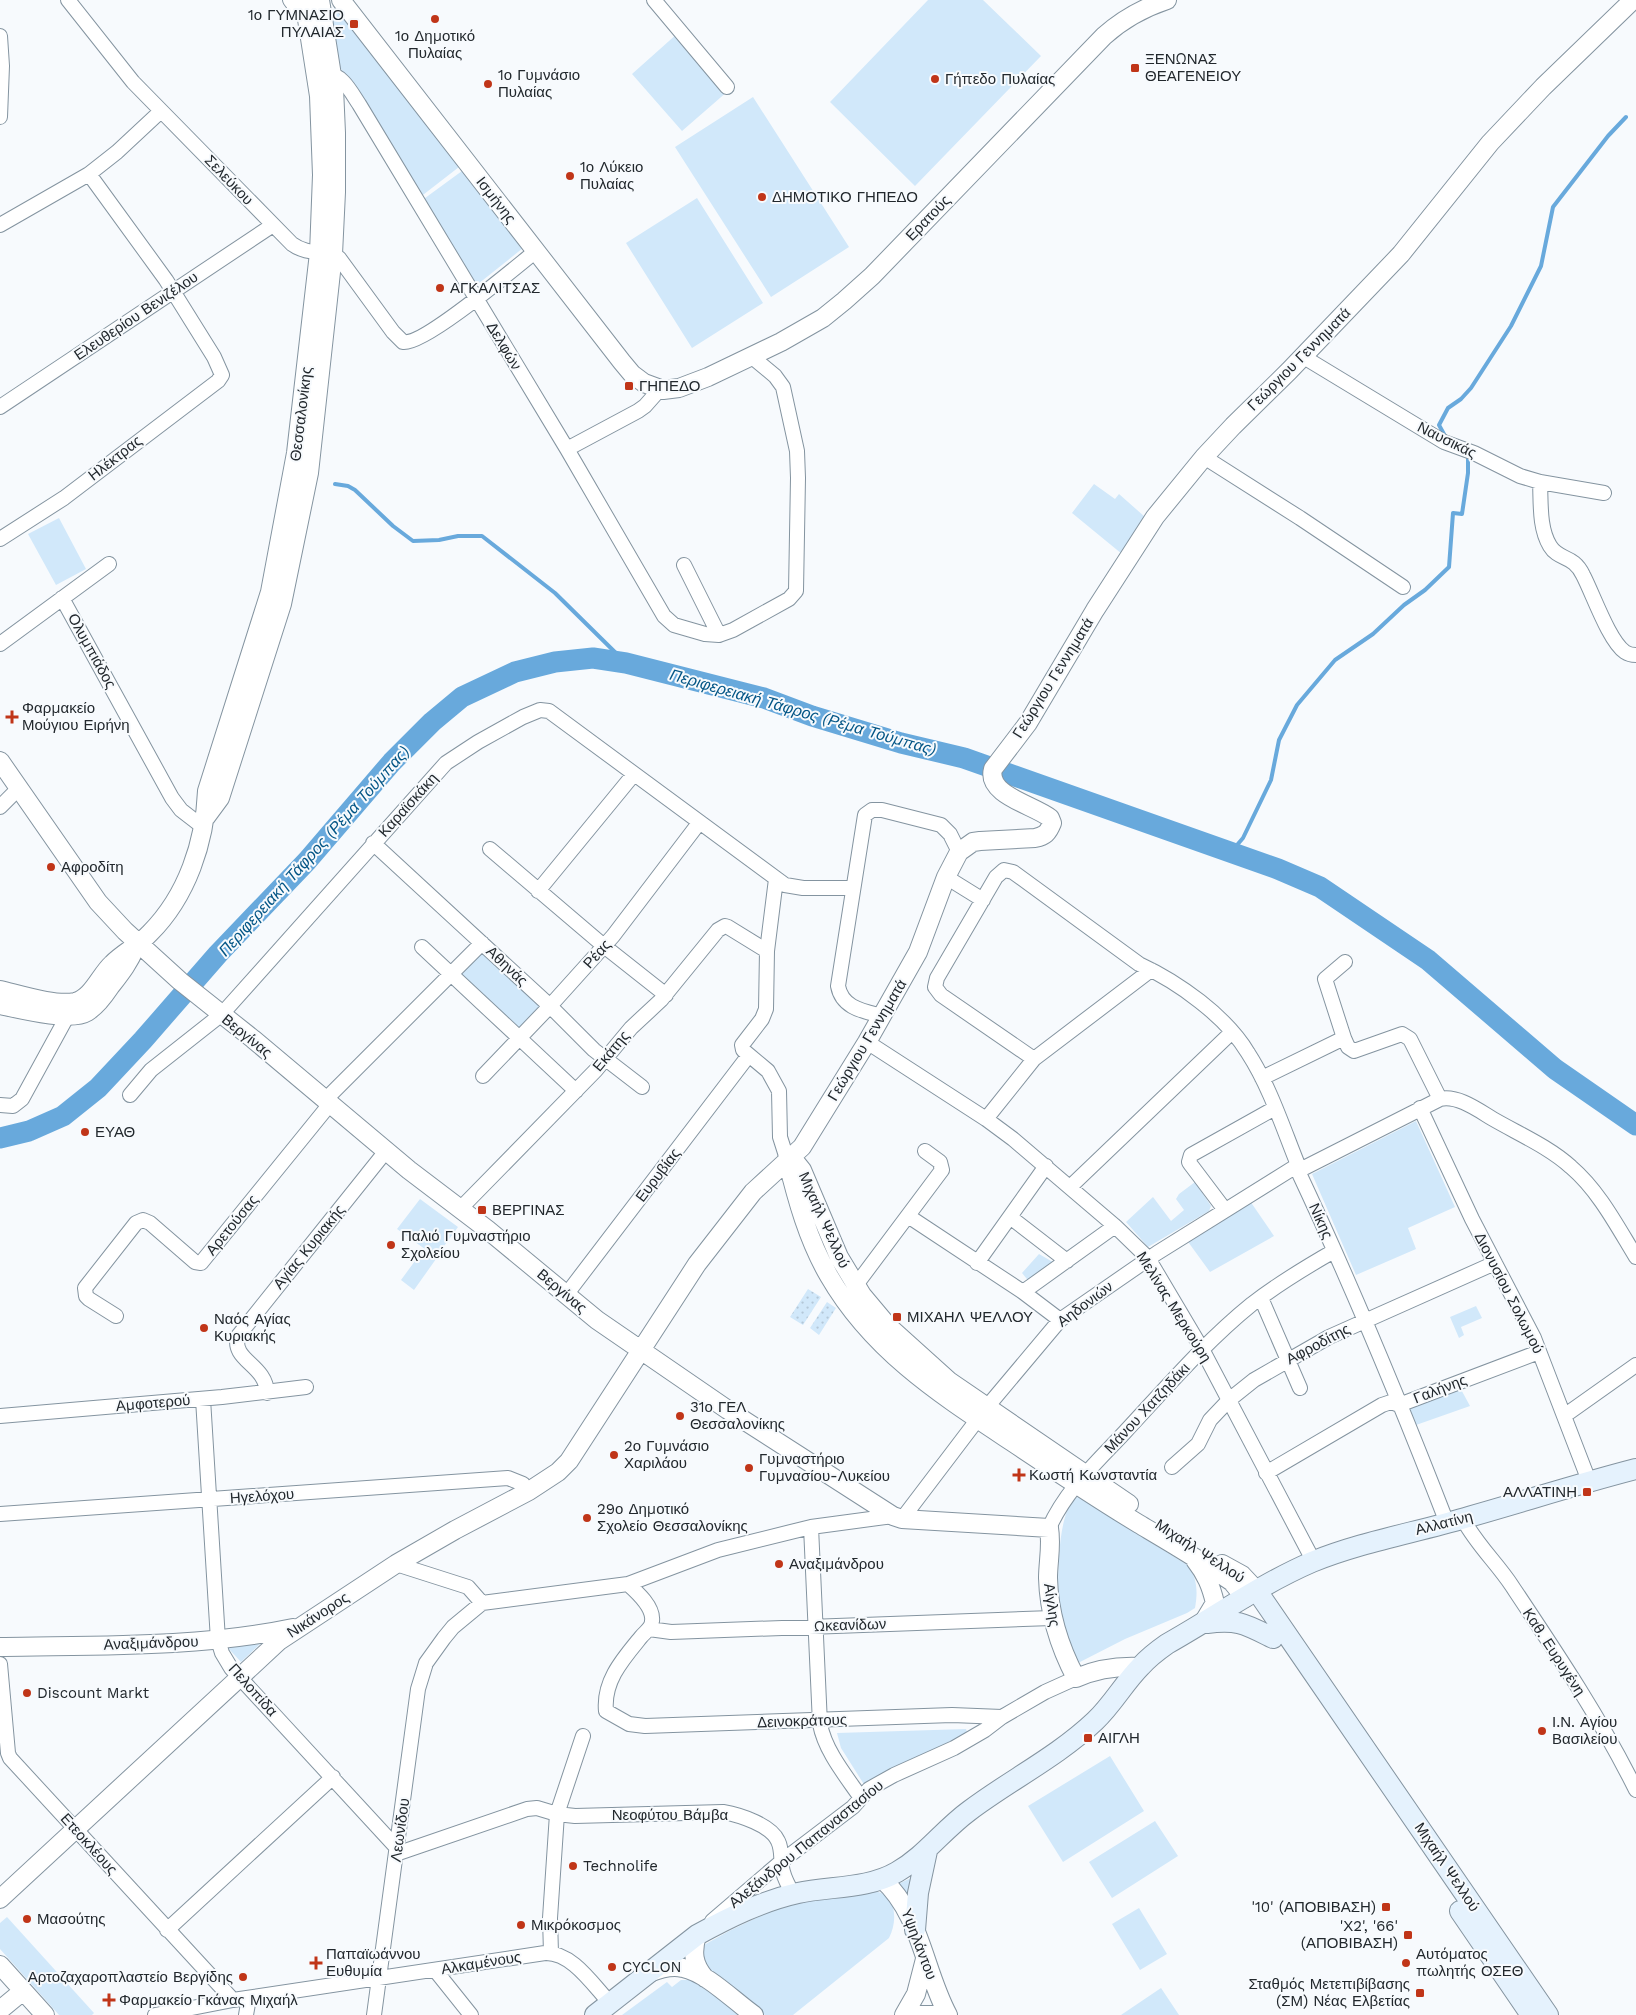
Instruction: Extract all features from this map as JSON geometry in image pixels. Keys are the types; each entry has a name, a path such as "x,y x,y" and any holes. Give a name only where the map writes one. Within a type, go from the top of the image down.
{"main road":[{"name":"Αλλατίνη","path":"1251,1595 1281,1577 1314,1562 1376,1541 1455,1521 1636,1469"},
{"path":"1202,1624 1230,1620 1278,1634 1281,1577"},
{"name":"Αλεξάνδρου Παπαναστασίου","path":"602,2009 696,1935 750,1909 793,1894 882,1879 909,1865 927,1851 969,1811 1064,1748 1080,1735 1111,1706 1139,1667 1150,1656 1251,1595"},
{"name":"Μιχαήλ Ψελλού","path":"1251,1595 1548,2015"},
{"name":"Μιχαήλ Ψελλού","path":"1278,1634 1531,2015"},
{"path":"915,1930 918,1893 927,1851"}],"street":[{"name":"Σελεύκου","path":"68,0 121,68 292,244 301,250 326,254"},
{"path":"290,0 299,12 313,8 326,8 332,4 342,2"},
{"path":"654,0 728,87"},
{"name":"Ερατούς","path":"660,389 673,390 689,385 751,356 809,326 844,302 1104,36 1134,14 1167,0"},
{"name":"Γεώργιου Γεννηματά","path":"642,1351 697,1264 754,1192 787,1159 802,1147 867,1042 918,952 946,877 959,852 973,842 1034,838 1048,832 1052,823 1050,818 1001,791 994,782 993,770 1003,754 1028,724 1095,610 1156,517 1233,426 1401,254 1490,143 1543,87 1633,0"},
{"name":"Ισμήνης","path":"342,2 632,374 644,383 660,389"},
{"name":"Θεσσαλονίκης","path":"137,946 167,915 177,900 192,864 205,822 220,798 308,479 312,380 337,159 313,8"},
{"path":"0,36 2,66 0,118"},
{"name":"Δελφών","path":"324,75 347,86 359,104 567,449 664,616 670,623 685,628 710,635 719,634"},
{"path":"0,225 89,174 117,152 161,111"},
{"path":"89,174 173,292"},
{"name":"Ελευθερίου Βενιζέλου","path":"0,407 273,225"},
{"path":"326,254 343,262 399,339 408,343 417,340 476,299 536,251"},
{"name":"Ηλέκτρας","path":"0,539 70,494 222,376 221,371 173,292"},
{"path":"684,565 719,634 733,630 794,596 796,587 797,451 782,387 775,376 751,356"},
{"name":"Ναυσικάς","path":"1302,356 1444,442 1474,453 1520,476 1540,482 1604,493"},
{"path":"567,449 638,411 660,389"},
{"path":"1204,458 1300,518 1403,587"},
{"path":"1540,482 1545,534 1551,548 1560,556 1570,558 1577,565 1611,636 1626,654 1636,655"},
{"path":"0,644 109,564"},
{"name":"Ολυμπιάδος","path":"62,598 172,798 181,810 205,822"},
{"name":"Καραϊσκάκη","path":"130,1095 151,1070 222,1014 373,843 450,760 523,717 540,710 549,711 776,879 798,888 853,888"},
{"name":"Βεργίνας","path":"0,761 93,895 137,946 222,1014 386,1151 499,1239 597,1320 728,1410 897,1518"},
{"path":"538,891 634,774"},
{"path":"0,807 19,788"},
{"path":"882,1016 851,1006 843,999 838,990 837,982 865,815 872,810 882,810 941,825 950,834 959,852"},
{"name":"Ρέας","path":"483,1076 550,1006 628,918 699,823"},
{"name":"Αθηνάς","path":"373,843 550,1006 594,1050 642,1087"},
{"path":"490,849 604,946 666,995"},
{"name":"Νίκης","path":"1034,1059 941,995 936,988 937,978 998,874 1004,870 1010,871 1145,967 1198,1000 1232,1032 1248,1051 1275,1108 1298,1168 1399,1405 1455,1521"},
{"path":"946,877 983,900"},
{"path":"749,1055 743,1050 742,1045 765,1012 768,951 776,879"},
{"name":"Εκάτης","path":"460,1209 606,1059 631,1028 666,995 721,928 728,927 768,951"},
{"path":"327,1102 482,943"},
{"path":"0,990 60,1002 77,1001 89,992 118,958 137,946"},
{"path":"0,1005 68,1015 84,1014 98,1003 126,966 137,946"},
{"path":"422,947 576,1090"},
{"path":"1345,962 1325,979 1348,1047 1354,1051 1399,1035 1408,1036 1440,1099 1452,1099 1475,1109 1545,1148 1571,1166 1601,1200 1636,1257"},
{"path":"986,1119 1034,1059 1145,967"},
{"path":"0,1105 12,1106 22,1099 68,1015"},
{"path":"1070,1187 1232,1032"},
{"path":"1262,1078 1344,1038"},
{"name":"Μελίνας Μερκούρη","path":"867,1042 986,1119 1046,1166 1115,1226 1148,1258 1202,1350 1314,1562"},
{"name":"Μιχαήλ Ψελλού","path":"749,1055 768,1072 779,1091 780,1136 796,1196 811,1239 830,1277 877,1340 903,1365 932,1388 982,1413 1251,1595"},
{"name":"Ευρυβίας","path":"566,1295 749,1055"},
{"name":"Αηδονιών","path":"897,1518 1060,1320 1148,1258 1225,1210 1298,1168 1440,1099"},
{"name":"Αρετούσας","path":"116,1316 89,1299 85,1292 87,1283 136,1223 143,1220 150,1223 195,1262 201,1263 327,1102"},
{"path":"1225,1210 1191,1165 1191,1155 1275,1108"},
{"name":"Διονυσίου Σολωμού","path":"1420,1108 1453,1180 1539,1352 1589,1481"},
{"name":"Αγίας Κυριακής","path":"267,1392 265,1378 237,1350 235,1344 238,1336 386,1151"},
{"path":"856,1286 942,1170 940,1162 925,1151"},
{"name":"Μιχαήλ Ψελλού","path":"787,1159 794,1160 806,1177 835,1250 856,1286 873,1310 902,1340 982,1413"},
{"path":"977,1263 1046,1166"},
{"path":"908,1216 1023,1292 1060,1320"},
{"path":"1010,1217 1067,1261"},
{"path":"1023,1292 1115,1226"},
{"name":"Μάνου Χατζηδάκι","path":"1050,1528 1057,1511 1081,1479 1202,1350 1261,1298 1294,1274 1334,1251"},
{"name":"Αφροδίτης","path":"1172,1467 1198,1444 1210,1420 1240,1390 1329,1337 1495,1263"},
{"path":"1261,1298 1300,1388"},
{"name":"Νικάνορος","path":"0,1899 278,1641 396,1564 455,1530 520,1497 562,1468 576,1452 642,1351"},
{"name":"Γαλήνης","path":"1266,1473 1382,1405 1391,1402 1399,1405 1539,1352"},
{"path":"1564,1416 1636,1365"},
{"name":"Αμφοτερού","path":"0,1416 306,1387"},
{"name":"Πελοπίδα","path":"203,1398 218,1640 223,1656 240,1677 333,1777 397,1851"},
{"name":"Ηγελόχου","path":"0,1514 508,1478 523,1484"},
{"name":"Μιχαήλ Ψελλού","path":"1081,1479 1242,1575 1251,1595"},
{"path":"396,1564 468,1587 482,1603 628,1584 718,1550 811,1526 897,1518 1050,1528"},
{"name":"Καθ. Ευρυγένη","path":"1455,1521 1472,1534 1511,1584 1601,1724 1636,1790"},
{"path":"811,1526 820,1721 827,1743 861,1798"},
{"name":"Αίγλης","path":"1050,1528 1048,1578 1052,1618 1062,1650 1076,1678"},
{"path":"1188,1552 1204,1572 1212,1588 1215,1603 1202,1624"},
{"path":"1228,1567 1260,1577 1281,1577"},
{"path":"628,1584 640,1594 650,1611 653,1621 649,1629"},
{"name":"Λεωνίδου","path":"374,2015 418,1689 424,1669 436,1649 453,1627 482,1603"},
{"name":"Ωκεανίδων","path":"649,1629 672,1632 1052,1618"},
{"name":"Αναξιμάνδρου","path":"0,1646 145,1644 218,1640 301,1627"},
{"name":"Δεινοκράτους","path":"649,1629 622,1660 609,1683 604,1698 606,1711 629,1724 645,1726 964,1715 1002,1717"},
{"name":"Ετεοκλέους","path":"0,1664 8,1753 5,1759 76,1829 233,2000"},
{"name":"Αλεξάνδρου Παπαναστασίου","path":"696,1935 782,1861 847,1811 866,1791 883,1781 954,1748 1045,1692 1091,1672 1112,1667 1139,1667"},
{"path":"583,1736 555,1813 551,1894 551,1953 562,1956 576,1967 602,2009"},
{"path":"167,1930 333,1777"},
{"name":"Νεοφύτου Βάμβα","path":"397,1851 530,1809 540,1809 575,1816 724,1812 756,1822 777,1838 782,1861 782,1872 793,1894"},
{"name":"Υψηλάντου","path":"882,1879 902,1901 948,2015"},
{"path":"696,1935 694,1960 700,1972 707,1980"},
{"name":"Αλκαμένους","path":"155,2015 233,2000 379,1977 435,1970 501,1958 551,1953"},
{"path":"904,2015 916,1994 925,1958"},
{"path":"0,1965 45,2015"},
{"path":"646,1974 677,1967 691,1971 707,1980 754,2015"},
{"path":"435,1970 471,2015"},
{"path":"0,2010 23,1990"},
{"path":"246,2015 249,1998"},
{"path":"917,2015 948,2015"}],"shaded area":[{"name":"Γήπεδο Πυλαίας","path":"928,0 983,0 1041,56 915,186 830,102"},
{"path":"335,8 338,9 459,167 419,198 337,62 330,13"},
{"path":"678,33 728,91 682,131 632,74"},
{"name":"ΔΗΜΟΤΙΚΟ ΓΗΠΕΔΟ","path":"753,97 849,247 771,297 675,147"},
{"path":"462,171 523,248 473,288 421,201"},
{"path":"697,198 763,303 692,348 626,243"},
{"path":"1094,484 1115,499 1119,494 1145,517 1122,554 1072,513"},
{"path":"59,518 86,569 56,585 28,534"},
{"path":"483,952 544,1009 520,1034 459,977"},
{"path":"1416,1121 1455,1207 1408,1228 1416,1249 1356,1275 1312,1174"},
{"path":"1195,1182 1211,1206 1209,1211 1148,1247 1126,1222 1153,1197 1171,1221 1184,1210 1176,1199 1179,1194"},
{"path":"420,1199 458,1227 436,1257 397,1229"},
{"path":"1250,1201 1274,1236 1210,1272 1186,1239"},
{"path":"423,1250 436,1259 414,1290 401,1280"},
{"path":"1039,1254 1058,1265 1031,1284 1022,1273"},
{"path":"808,1289 821,1297 803,1325 790,1317"},
{"path":"827,1302 836,1308 819,1335 810,1328"},
{"path":"1476,1306 1482,1318 1461,1327 1464,1335 1459,1338 1450,1317"},
{"path":"1457,1382 1470,1406 1416,1425 1408,1405"},
{"path":"1078,1497 1189,1566 1194,1576 1197,1591 1195,1608 1187,1613 1125,1639 1078,1663 1062,1619 1058,1580 1062,1529 1071,1503"},
{"path":"260,1644 241,1662 229,1649 229,1647"},
{"path":"966,1729 968,1735 865,1786 841,1748 837,1733"},
{"path":"1110,1756 1144,1811 1063,1862 1028,1806"},
{"path":"1155,1821 1178,1856 1112,1898 1089,1862"},
{"path":"911,1878 910,1896 906,1897 898,1884"},
{"path":"873,1891 881,1893 891,1902 894,1924 889,1938 793,2015 765,2015 708,1973 702,1965 702,1947 704,1945 771,1911 801,1902"},
{"path":"1139,1908 1167,1954 1140,1970 1112,1924"},
{"path":"7,1917 94,2013 92,2015 59,2015 0,1949 0,1923"},
{"path":"681,1980 691,1980 743,2015 622,2015 667,1982 672,1987"},
{"path":"1161,1988 1179,2015 1121,2015"}],"waterway":[{"path":"1445,436 1439,425 1448,408 1461,399 1471,388 1511,326 1541,266 1553,207 1608,136 1626,117"},
{"path":"1231,852 1243,838 1271,780 1279,740 1297,705 1335,660 1373,634 1449,567 1453,513 1462,514 1468,473 1468,455"},
{"path":"335,484 348,486 355,490 393,526 413,541 439,540 458,536 482,536 555,593 626,663"},
{"name":"Περιφερειακή Τάφρος (Ρέμα Τούμπας)","path":"0,1138 29,1131 63,1116 98,1088 143,1040 218,954 307,861 392,762 432,722 462,697 515,672 555,662 593,658 626,663 764,698 812,716 901,743 964,758 1278,869 1320,887 1428,960 1555,1069 1636,1125"}],"place":[{"name":"1ο Δημοτικό Πυλαίας","path":"435,19"},
{"name":"1ο ΓΥΜΝΑΣΙΟ ΠΥΛΑΙΑΣ","path":"354,24"},
{"name":"ΞΕΝΩΝΑΣ ΘΕΑΓΕΝΕΙΟΥ","path":"1135,68"},
{"name":"Γήπεδο Πυλαίας","path":"935,79"},
{"name":"1ο Γυμνάσιο Πυλαίας","path":"488,84"},
{"name":"1ο Λύκειο Πυλαίας","path":"570,176"},
{"name":"ΔΗΜΟΤΙΚΟ ΓΗΠΕΔΟ","path":"762,197"},
{"name":"ΑΓΚΑΛΙΤΣΑΣ","path":"440,288"},
{"name":"ΓΗΠΕΔΟ","path":"629,386"},
{"name":"Φαρμακείο Μούγιου Ειρήνη","path":"12,717"},
{"name":"Αφροδίτη","path":"51,867"},
{"name":"ΕΥΑΘ","path":"85,1132"},
{"name":"ΒΕΡΓΙΝΑΣ","path":"482,1210"},
{"name":"Παλιό Γυμναστήριο Σχολείου","path":"391,1245"},
{"name":"ΜΙΧΑΗΛ ΨΕΛΛΟΥ","path":"897,1317"},
{"name":"Ναός Αγίας Κυριακής","path":"204,1328"},
{"name":"31ο ΓΕΛ Θεσσαλονίκης","path":"680,1416"},
{"name":"2ο Γυμνάσιο Χαριλάου","path":"614,1455"},
{"name":"Γυμναστήριο Γυμνασίου-Λυκείου","path":"749,1468"},
{"name":"Κωστή Κωνσταντία","path":"1019,1475"},
{"name":"ΑΛΛΑΤΙΝΗ","path":"1587,1492"},
{"name":"29ο Δημοτικό Σχολείο Θεσσαλονίκης","path":"587,1518"},
{"name":"Αναξιμάνδρου","path":"779,1564"},
{"name":"Discount Markt","path":"27,1693"},
{"name":"Ι.Ν. Αγίου Βασιλείου","path":"1542,1731"},
{"name":"ΑΙΓΛΗ","path":"1088,1738"},
{"name":"Technolife","path":"573,1866"},
{"name":"'10' (ΑΠΟΒΙΒΑΣΗ)","path":"1386,1907"},
{"name":"Μασούτης","path":"27,1919"},
{"name":"Μικρόκοσμος","path":"521,1925"},
{"name":"'Χ2', '66' (ΑΠΟΒΙΒΑΣΗ)","path":"1408,1935"},
{"name":"Παπαϊωάννου Ευθυμία","path":"316,1963"},
{"name":"Αυτόματος πωλητής ΟΣΕΘ","path":"1406,1963"},
{"name":"CYCLON","path":"612,1967"},
{"name":"Αρτοζαχαροπλαστείο Βεργίδης","path":"243,1977"},
{"name":"Σταθμός Μετεπιβίβασης (ΣΜ) Νέας Ελβετίας","path":"1420,1993"},
{"name":"Φαρμακείο Γκάνας Μιχαήλ","path":"109,2000"}]}
